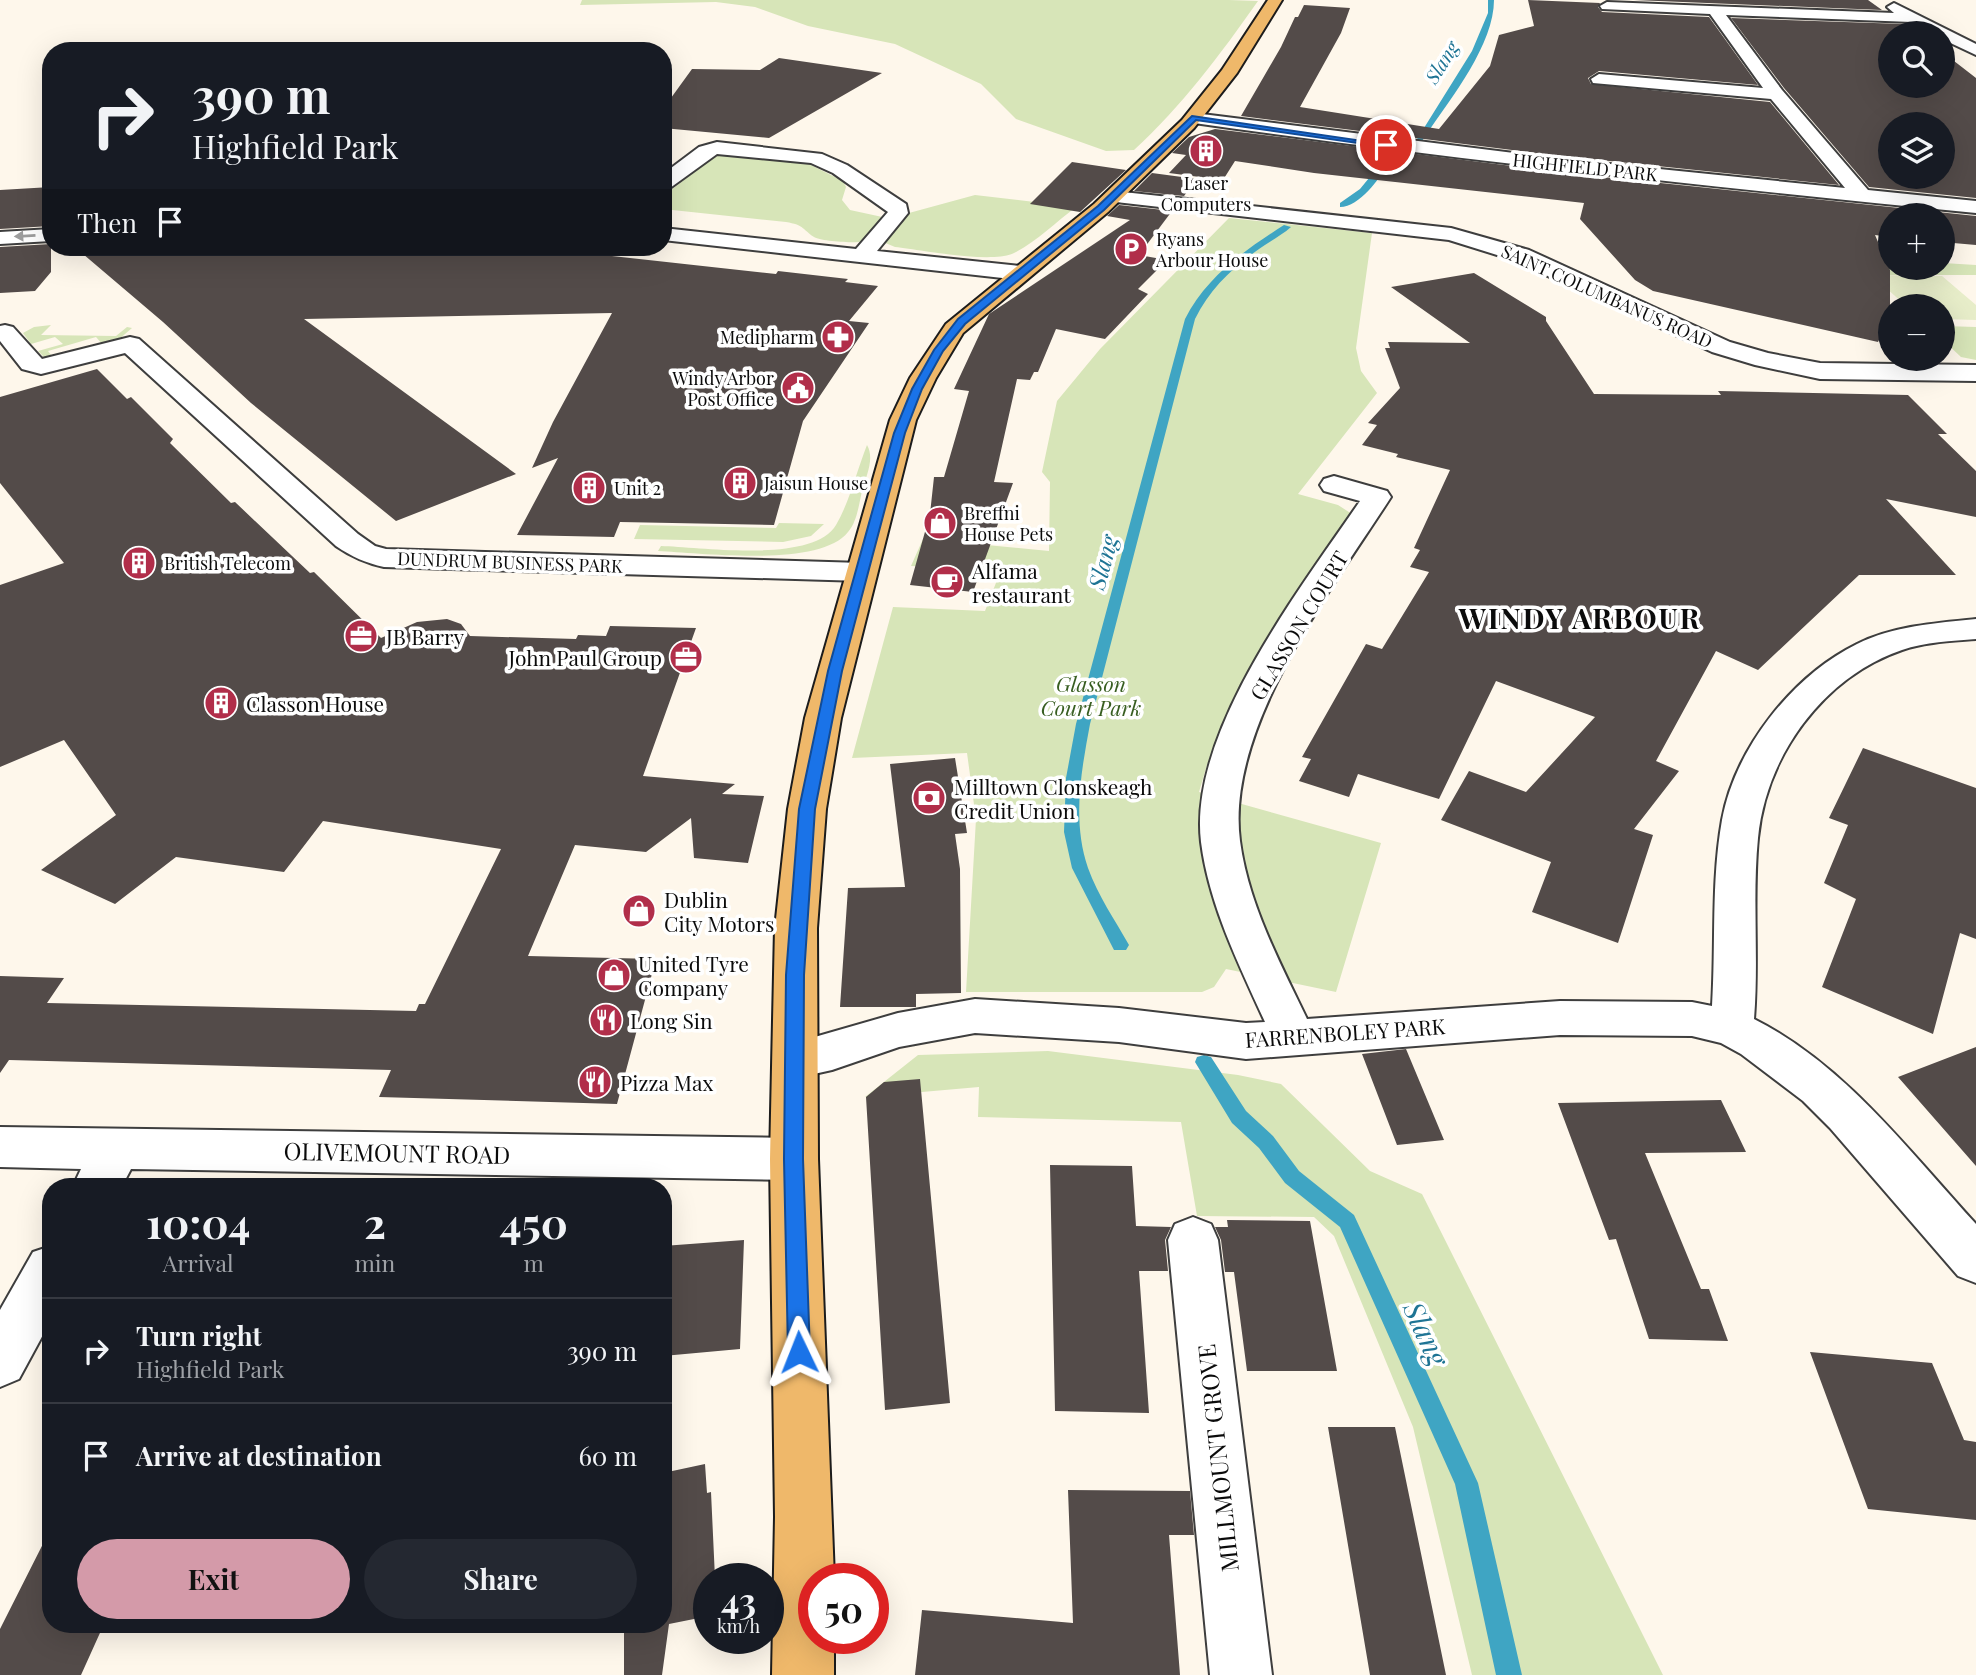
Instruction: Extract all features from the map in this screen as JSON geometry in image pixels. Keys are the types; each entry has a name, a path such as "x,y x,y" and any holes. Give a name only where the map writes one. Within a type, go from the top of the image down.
{"main road":[{"path":"803,1675 804,1517 794,1159 796,928 807,809 823,718 904,420 923,378 961,321 1114,197 1194,118 1229,73 1275,0"}],"street":[{"path":"1881,0 1976,50"},
{"path":"1607,6 1916,18"},
{"path":"1715,11 1776,94 1863,197"},
{"path":"1599,79 1776,94"},
{"name":"HIGHFIELD PARK","path":"1194,118 1386,145 1976,207"},
{"path":"672,177 706,151 717,148 823,160 899,208 898,213 862,255"},
{"name":"SAINT COLUMBANUS ROAD","path":"1114,197 1451,233 1521,255 1721,347 1754,358 1820,370 1976,373"},
{"path":"0,219 42,217"},
{"path":"672,219 764,230 770,235 767,245"},
{"path":"672,235 1020,273"},
{"path":"0,238 42,236"},
{"name":"DUNDRUM BUSINESS PARK","path":"5,332 30,364 41,367 130,344 347,540 363,552 384,558 862,572"},
{"name":"GLASSON COURT","path":"1295,1039 1266,979 1234,892 1220,840 1220,790 1237,733 1267,671 1377,496 1334,485"},
{"path":"1731,1028 1736,994 1734,935 1737,856 1749,788 1762,757 1786,721 1826,681 1850,662 1892,642 1976,629"},
{"name":"FARRENBOLEY PARK","path":"796,1060 832,1052 898,1030 975,1016 1119,1025 1246,1041 1573,1018 1692,1019 1731,1028 1757,1041 1837,1105 1976,1260"},
{"name":"OLIVEMOUNT ROAD","path":"0,1147 107,1167 794,1159"},
{"name":"MILLMOUNT GROVE","path":"1193,1240 1241,1675"},
{"path":"0,1361 42,1285"}],"green space":[{"path":"582,0 1258,1 1200,79 1152,133 1134,150 1106,151 1016,119 981,84 895,44 808,26 755,7 716,2 580,5"},
{"path":"728,153 805,162 843,181 846,187 842,200 850,210 887,218 863,241 846,242 814,237 799,226 786,222 672,210 672,189 714,157"},
{"path":"975,195 1076,207 1030,243 1004,256 956,255 895,247 883,242 909,213"},
{"name":"Glasson Court Park","path":"1229,218 1372,233 1356,348 1361,371 1377,393 1298,494 1338,505 1352,514 1244,691 1207,765 1199,792 1381,843 1336,992 1226,969 1214,987 1202,992 966,992 976,819 967,753 852,758 893,607 985,611 1001,570 911,566 923,539 1049,551 1050,482 1042,472 1057,401 1100,349"},
{"path":"1827,253 1878,257 1878,275 1871,275 1890,294 1871,294"},
{"path":"1955,264 1976,265 1976,275 1955,275"},
{"path":"1872,275 1878,275 1878,280 1947,280 1976,305 1976,320 1955,319 1955,294 1893,294"},
{"path":"51,325 41,335 116,336 127,327 132,328 118,340 103,345 96,337 48,351 54,359 46,359 38,351 63,344 55,337 31,344 23,333 34,327"},
{"path":"1955,326 1976,327 1976,360 1961,357 1955,351"},
{"path":"867,445 870,462 856,518 848,532 834,543 813,550 759,556 658,551 661,546 728,550 781,549 805,545 824,537 841,516"},
{"path":"779,523 824,524 811,536 783,542 634,539 640,525 776,528"},
{"path":"1048,1051 1238,1075 1281,1084 1370,1171 1422,1194 1663,1675 1472,1675 1413,1427 1334,1236 1314,1217 1197,1216 1181,1122 978,1117 979,1087 865,1097 918,1055"}],"building":[{"path":"1528,0 1600,3 1598,7 1602,12 1709,17 1758,85 1599,71 1588,78 1591,84 1770,102 1839,185 1561,156 1241,116 1304,5 1350,8 1341,33 1300,107 1439,129 1490,66 1499,35 1534,26"},
{"path":"1634,0 1868,0 1882,10"},
{"path":"1731,18 1878,23 1878,98 1955,98 1955,62 1976,78 1976,198 1888,189 1955,189 1955,112 1878,112 1878,188 1869,187 1784,88"},
{"path":"779,58 882,73 769,138 672,129 672,97 692,69 760,70"},
{"path":"1215,129 1584,175 1878,206 1878,235 1875,235 1878,242 1878,280 1890,280 1890,294 1878,294 1878,342 1653,291 1635,280 1580,219 1584,203 1314,173 1235,161 1223,180 1169,173 1186,155 1172,153 1189,137"},
{"path":"1072,162 1126,170 1080,212 1030,204"},
{"path":"1152,173 1197,179 1184,196 1134,191"},
{"path":"42,188 42,227 0,229 0,190"},
{"path":"1119,205 1172,211 1139,255 1167,260 1138,289 1148,294 1105,339 1056,329 1038,372 1034,372 1030,380 1017,379 994,482 1013,483 973,592 910,585 930,514 934,477 944,477 969,391 954,389 989,314 1130,220 1107,216"},
{"path":"1955,214 1976,216 1976,245 1955,243"},
{"path":"42,245 42,256 51,256 51,272 35,291 0,293 0,247"},
{"path":"85,256 612,256 776,274 778,271 848,279 845,282 878,286 849,321 869,323 803,421 774,525 620,522 614,537 517,535 558,458 532,468 553,422 612,313 304,319 516,474 396,521 251,403 163,322"},
{"path":"1474,273 1546,317 1546,321 1594,394 1721,395 1718,391 1908,395 1947,434 1938,434 1976,471 1976,517 1886,499 1956,575 1859,575 1758,670 1716,651 1656,761 1679,771 1634,829 1653,835 1618,943 1532,912 1551,862 1441,820 1469,771 1526,792 1595,717 1496,681 1439,799 1358,774 1349,797 1299,781 1311,759 1302,757 1366,644 1382,649 1429,572 1410,567 1420,550 1414,548 1450,470 1396,457 1398,454 1362,445 1377,425 1368,423 1400,388 1385,348 1390,348 1388,342 1470,343 1391,287"},
{"path":"97,369 127,399 131,397 173,439 170,443 231,503 235,502 310,573 314,572 381,638 417,622 447,619 461,624 470,636 576,639 578,635 606,636 610,626 696,628 643,776 735,784 722,794 764,796 748,863 694,858 691,818 646,852 575,845 528,956 656,959 617,1104 379,1097 391,1070 9,1060 0,1073 0,976 64,978 47,1003 416,1011 419,1004 425,1004 501,849 323,821 284,872 176,857 115,904 41,870 116,815 64,740 0,767 0,585 64,563 0,483 0,397"},
{"path":"1863,748 1976,788 1976,939 1960,933 1933,1034 1822,987 1856,899 1824,883 1848,825 1829,818"},
{"path":"955,758 967,833 955,834 960,869 961,993 916,994 916,1007 840,1007 848,888 905,887 890,764"},
{"path":"1976,1047 1976,1166 1898,1077"},
{"path":"1406,1049 1444,1140 1397,1145 1362,1054"},
{"path":"920,1079 950,1403 885,1410 866,1097 884,1082"},
{"path":"1721,1100 1746,1152 1645,1153 1701,1289 1709,1289 1728,1341 1649,1339 1616,1239 1609,1240 1558,1103"},
{"path":"1050,1165 1132,1166 1136,1226 1171,1227 1165,1240 1168,1271 1139,1271 1149,1413 1055,1411"},
{"path":"1227,1220 1310,1221 1337,1371 1247,1371 1234,1272 1225,1272 1221,1240 1215,1227 1228,1227"},
{"path":"744,1240 740,1349 672,1355 672,1245"},
{"path":"1810,1352 1932,1363 1964,1440 1976,1442 1976,1520 1868,1509"},
{"path":"1328,1427 1395,1427 1446,1675 1370,1675"},
{"path":"705,1464 707,1493 711,1492 714,1563 693,1563 693,1619 672,1623 672,1471"},
{"path":"1068,1490 1190,1491 1194,1535 1169,1535 1180,1675 915,1675 922,1610 1073,1623"},
{"path":"42,1546 42,1633 100,1633 81,1675 0,1675 0,1629"},
{"path":"624,1633 668,1633 662,1675 624,1675"}],"waterway":[{"name":"Slang","path":"1417,142 1476,51 1491,13 1491,0"},
{"name":"Slang","path":"1343,205 1363,191 1386,163"},
{"name":"Slang","path":"1120,945 1088,888 1075,850 1071,796 1083,724 1190,319 1207,290 1219,277 1244,255 1287,227"},
{"name":"Slang","path":"1204,1062 1239,1117 1266,1142 1292,1177 1347,1221 1466,1483 1509,1675"}],"place":[{"name":"Laser Computers","path":"1206,151"},
{"name":"Ryans Arbour House","path":"1131,249"},
{"name":"Medipharm","path":"838,337"},
{"name":"Windy Arbor Post Office","path":"798,388"},
{"name":"Jaisun House","path":"740,483"},
{"name":"Unit 2","path":"589,488"},
{"name":"Breffni House Pets","path":"940,523"},
{"name":"British Telecom","path":"139,563"},
{"name":"Alfama restaurant","path":"947,582"},
{"name":"JB Barry","path":"361,636"},
{"name":"John Paul Group","path":"686,657"},
{"name":"Classon House","path":"221,703"},
{"name":"Milltown Clonskeagh Credit Union","path":"929,798"},
{"name":"Dublin City Motors","path":"639,911"},
{"name":"United Tyre Company","path":"614,975"},
{"name":"Long Sin","path":"606,1020"},
{"name":"Pizza Max","path":"595,1082"}],"district":[{"name":"WINDY ARBOUR","path":"1580,617"}],"route":[{"path":"799,1352 794,1159 795,975 796,928 807,809 823,718 835,671 900,433 917,389 939,350 961,321 1101,208 1194,118 1386,145"}]}
